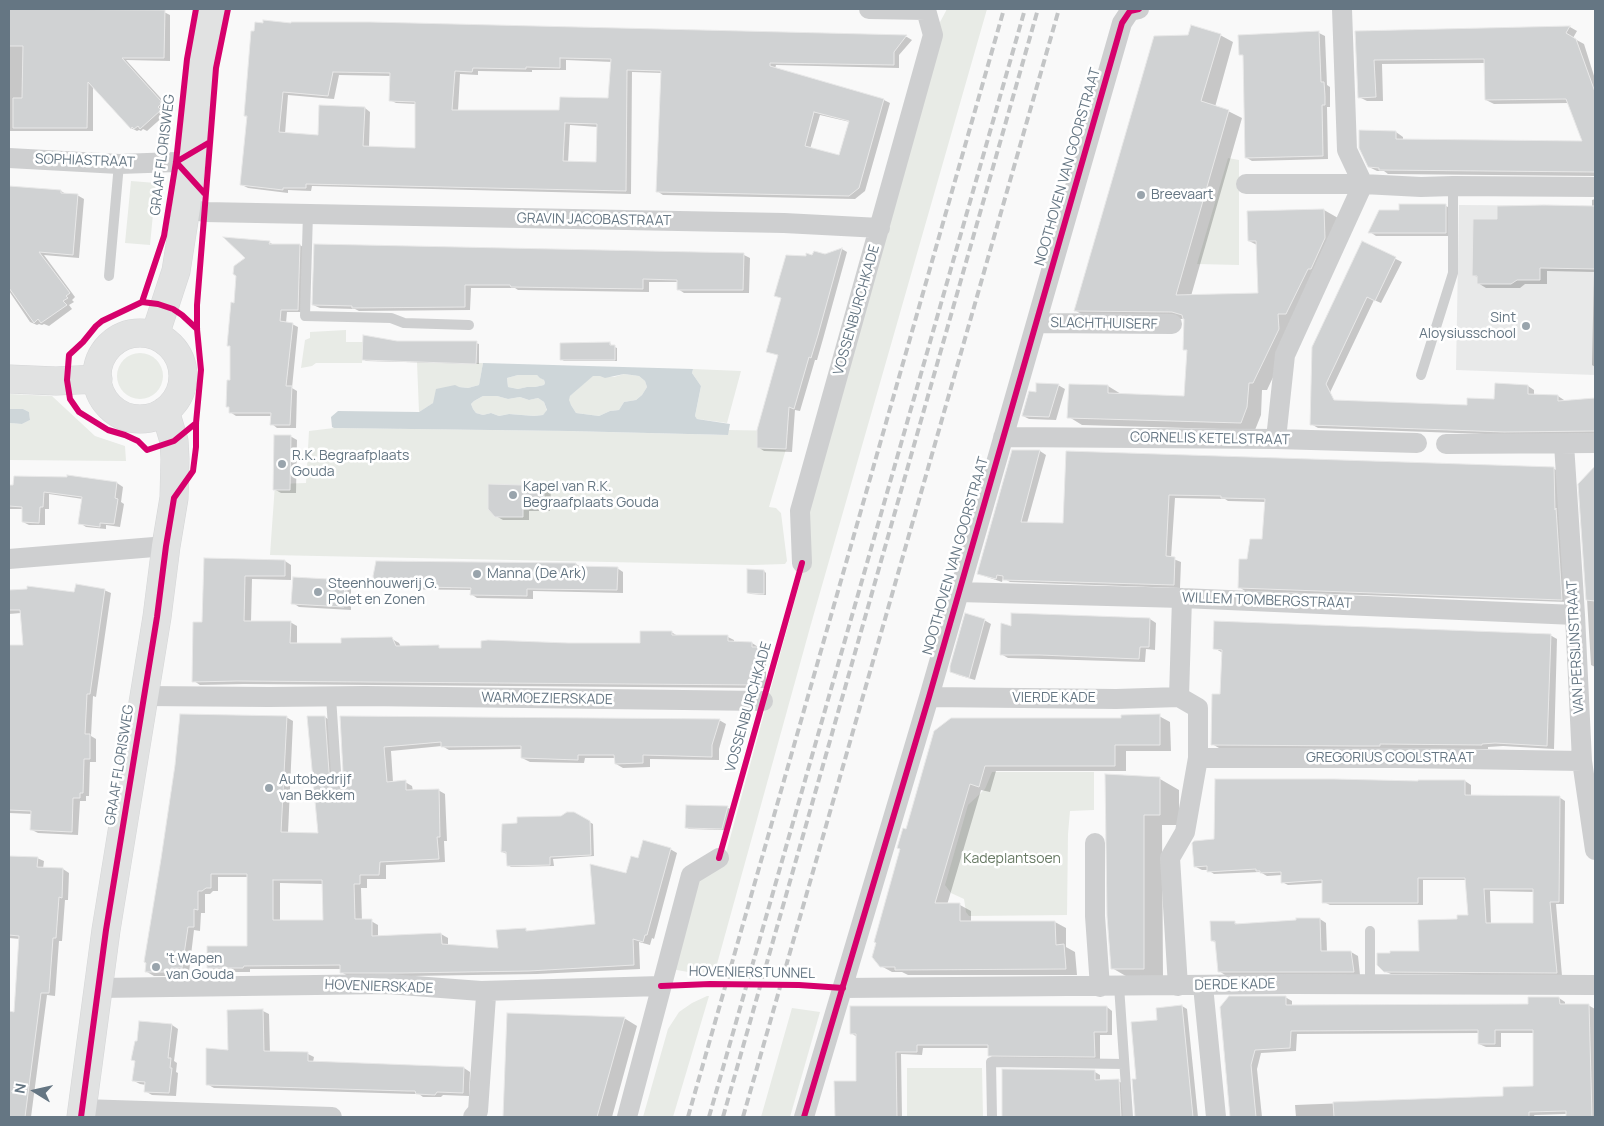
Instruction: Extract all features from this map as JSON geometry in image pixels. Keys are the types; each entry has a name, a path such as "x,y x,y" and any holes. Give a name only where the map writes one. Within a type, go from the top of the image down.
{"street":[{"name":"GRAAF FLORISWEG","path":"154,335 176,271 186,208 203,54 212,9"},
{"name":"VOSSENBURCHKADE","path":"802,563 800,511 933,35 926,10 869,9"},
{"name":"NOOTHOVEN VAN GOORSTRAAT","path":"804,1117 929,698 1122,23 1130,12 1139,9"},
{"path":"1276,439 1285,355 1363,184 1347,150 1342,9"},
{"name":"SOPHIASTRAAT","path":"9,158 119,164 191,163"},
{"path":"1246,184 1595,187"},
{"name":"GRAVIN JACOBASTRAAT","path":"186,208 204,212 784,223 880,228"},
{"name":"SLACHTHUISERF","path":"1036,323 1172,324"},
{"path":"146,333 154,335 163,339 177,352 184,379 178,397 172,405 159,415 144,419 122,415 115,411 105,400 98,386 98,370 103,354 114,341 130,334 146,333"},
{"path":"9,380 98,378"},
{"name":"GRAAF FLORISWEG","path":"82,1113 98,988 174,498 174,441 165,411"},
{"name":"CORNELIS KETELSTRAAT","path":"1003,437 1276,439 1417,443"},
{"path":"1446,444 1595,443"},
{"name":"VAN PERSIJNSTRAAT","path":"1564,444 1575,615 1586,681 1582,761 1595,850"},
{"path":"9,559 166,546"},
{"name":"WILLEM TOMBERGSTRAAT","path":"958,592 1182,598 1575,615"},
{"path":"1178,986 1170,858 1185,832 1198,758 1198,708 1179,697 1182,598"},
{"name":"WARMOEZIERSKADE","path":"144,696 365,696 763,701"},
{"name":"VIERDE KADE","path":"929,698 1116,699 1179,697"},
{"name":"GREGORIUS COOLSTRAAT","path":"1198,758 1399,758 1582,761"},
{"path":"1095,843 1095,916 1110,986"},
{"path":"627,1117 691,875 719,858"},
{"name":"HOVENIERSKADE","path":"98,988 388,984 481,991 661,986"},
{"name":"DERDE KADE","path":"843,988 1370,984 1595,985"},
{"path":"1203,986 1216,1117"},
{"path":"473,1117 478,1111 486,996 481,991"},
{"path":"82,1113 332,1117"}],"lane":[{"path":"109,276 119,164"},
{"path":"1421,376 1453,273 1453,186"},
{"path":"308,213 305,316 391,318 404,323 469,325"},
{"path":"331,697 336,772"},
{"path":"1370,931 1370,984"},
{"path":"1110,986 1124,1064 1128,1117"},
{"path":"992,1117 992,1062 1124,1064"}],"shaded area":[{"name":"Sint Aloysiusschool","path":"1459,205 1595,206 1595,375 1456,370"},
{"path":"483,363 693,369 692,373 701,386 695,416 697,419 730,424 728,435 332,427 331,417 338,411 419,412 433,403 436,389 455,385 468,388 479,385","holes":["624,374 639,376 645,381 647,387 636,400 624,402 619,410 610,411 599,416 576,413 569,400 570,396 593,376 605,378","518,375 537,375 545,383 544,385 518,389 508,387 507,378","483,396 497,396 508,399 520,397 529,400 538,398 544,402 547,410 543,415 534,416 509,414 499,416 491,413 483,415 476,413 473,409 471,404"]},
{"path":"9,409 23,409 29,412 30,420 22,424 9,423"}],"green space":[{"path":"947,9 987,9 811,624 717,964 711,976 671,969 697,877 723,864 810,545 805,515 939,24"},
{"path":"1228,158 1239,160 1239,265 1197,264"},
{"path":"131,181 156,183 150,245 125,243"},
{"path":"346,330 346,342 363,342 362,363 316,363 312,366 301,368 305,340 310,338 310,332"},
{"path":"135,353 145,353 159,363 163,376 159,389 153,395 145,399 135,399 121,389 117,381 117,371 127,357"},
{"path":"417,362 483,363 479,385 468,388 459,387 419,412"},
{"path":"693,369 741,371 727,423 697,419 695,416 701,386 692,373"},
{"path":"624,374 639,376 645,381 647,387 636,400 624,402 619,410 610,411 599,416 576,413 568,400 593,375 614,377"},
{"path":"518,375 537,375 545,383 535,387 518,389 508,387 507,378"},
{"path":"9,394 52,396 95,436 125,446 126,461 9,460 9,423 22,424 30,420 29,412 23,409 9,409"},
{"path":"483,396 497,396 508,399 520,397 529,400 538,398 544,402 547,411 543,415 534,416 509,414 499,416 491,413 483,415 476,413 471,404"},
{"path":"334,428 727,435 728,430 787,431 786,449 769,507 776,508 781,513 787,561 785,564 753,565 270,555 275,484 306,483 309,431"},
{"name":"Kadeplantsoen","path":"992,772 1094,772 1094,810 1070,811 1067,915 969,916 966,912 964,899 951,893 945,885 968,805 985,789"},
{"path":"709,996 673,1117 643,1117 668,1029 679,1012"},
{"path":"792,1008 820,1012 790,1117 761,1117"},
{"path":"907,1068 982,1068 983,1117 907,1117"}],"building":[{"path":"9,9 165,10 164,58 122,58 161,101 158,107 161,110 140,129 138,126 131,129 88,82 87,128 13,128 13,98 22,98 23,46 9,46"},
{"path":"263,20 291,23 370,22 907,35 894,52 894,65 770,63 770,66 884,99 859,188 849,196 656,192 661,71 627,70 626,191 306,184 306,188 283,188 283,190 240,185 247,116 244,116 251,31 254,31 255,22 263,23","holes":["560,58 611,59 608,98 560,97 559,110 452,110 455,71 472,72 473,68 560,68","333,72 390,73 389,101 415,102 415,148 363,146 365,107 319,105 318,135 279,132 283,92 328,96","814,112 849,121 839,155 805,146","565,123 597,124 596,162 563,161"]},
{"path":"1191,25 1221,34 1201,101 1229,110 1176,295 1258,293 1256,241 1248,241 1247,211 1324,209 1325,238 1311,269 1308,269 1286,314 1278,314 1279,329 1253,383 1249,383 1247,407 1241,423 1067,418 1069,384 1108,385 1108,393 1184,396 1187,350 1183,350 1184,319 1182,315 1172,312 1074,311 1154,36 1188,35"},
{"path":"1570,26 1566,33 1576,39 1595,92 1595,172 1379,170 1379,168 1368,167 1359,148 1359,130 1396,131 1396,139 1582,141 1566,99 1485,100 1484,59 1374,60 1376,97 1358,98 1355,31"},
{"path":"1319,31 1321,82 1324,82 1325,96 1325,105 1322,105 1323,156 1245,158 1243,55 1239,55 1238,35"},
{"path":"9,186 61,190 61,193 78,194 73,255 39,252 70,293 66,296 68,298 63,301 67,305 41,323 38,319 34,323 9,288"},
{"path":"1399,204 1446,204 1446,233 1368,233 1379,210 1399,210"},
{"path":"1497,206 1595,206 1595,269 1540,268 1540,280 1517,280 1511,284 1477,284 1477,276 1472,276 1473,219 1497,219"},
{"path":"223,237 270,241 269,244 300,244 298,310 281,310 280,321 293,323 286,386 292,386 290,425 270,425 271,413 229,413 229,407 226,407 227,380 230,380 230,346 227,346 231,302 234,303 236,276 233,274 234,266 245,258"},
{"path":"1362,241 1396,257 1375,301 1367,297 1326,384 1334,400 1467,405 1467,398 1494,399 1495,383 1528,385 1528,394 1558,395 1558,401 1595,398 1595,431 1504,432 1310,425 1312,347"},
{"path":"314,244 744,253 743,290 677,290 677,280 643,279 643,289 465,285 465,307 352,308 352,306 312,305"},
{"path":"842,248 818,335 811,358 809,357 794,409 789,407 786,449 757,448 757,430 778,355 766,352 781,298 774,296 786,255 806,256 806,253 812,255 814,251 825,254"},
{"path":"363,335 397,341 477,341 476,364 362,360"},
{"path":"610,342 610,345 615,345 615,360 560,360 560,343"},
{"path":"1036,383 1059,384 1049,417 1022,416 1029,391 1036,392"},
{"name":"R.K. Begraafplaats Gouda","path":"274,435 291,435 290,490 273,490"},
{"path":"1012,450 1040,450 1021,522 1063,523 1066,451 1554,467 1555,510 1556,508 1562,600 1238,588 1239,559 1247,559 1250,539 1262,539 1265,499 1221,498 1221,496 1169,495 1166,556 1175,557 1174,585 1003,580 1003,576 997,575 996,579 977,574"},
{"path":"1595,466 1595,601 1586,600 1578,484"},
{"path":"67,475 117,482 115,498 118,499 114,524 100,523 100,527 78,524 82,497 44,492 43,507 40,507 39,523 22,522 22,507 9,506 9,485 13,485 14,476 67,477"},
{"name":"Kapel van R.K. Begraafplaats Gouda","path":"521,482 544,483 544,508 523,508 523,517 495,517 488,509 488,484 521,485"},
{"path":"204,558 285,560 285,576 245,576 244,621 291,621 290,643 341,643 341,638 392,637 396,646 439,645 439,648 481,648 481,641 488,640 640,643 640,631 672,631 672,635 728,635 728,641 752,642 752,647 760,647 760,685 192,682 193,622 202,622"},
{"name":"Manna (De Ark)","path":"376,561 576,563 576,566 618,567 617,590 527,589 527,596 470,595 471,588 375,586 373,576"},
{"path":"747,569 764,570 764,594 747,593"},
{"name":"Steenhouwerij G. Polet en Zonen","path":"293,577 345,580 344,607 291,604"},
{"path":"76,584 105,589 90,694 87,694 85,734 90,734 90,759 84,759 83,793 80,793 80,798 73,798 72,832 30,830 31,811 9,810 9,645 23,645 20,610 9,610 9,590 27,589 27,586 74,592"},
{"path":"965,613 985,619 969,678 950,672"},
{"path":"1011,613 1150,618 1149,647 1140,647 1139,659 1000,655 1001,623 1011,626"},
{"path":"1214,621 1551,634 1547,746 1495,743 1482,745 1380,744 1380,746 1211,745 1212,694 1220,694 1222,650 1213,649"},
{"path":"180,714 287,716 281,832 318,833 307,716 325,716 329,772 336,779 343,772 340,716 720,719 712,745 712,757 643,755 643,763 615,764 614,755 578,755 578,760 521,758 521,746 441,747 441,742 384,747 387,782 406,780 406,790 439,789 440,837 437,837 439,859 380,862 379,875 360,875 360,884 354,884 355,919 372,919 372,936 441,933 442,944 498,948 496,930 526,928 526,931 595,924 590,864 626,873 631,856 638,858 643,840 671,848 647,935 645,935 643,942 633,939 634,965 529,971 402,973 340,973 340,965 207,968 207,946 247,946 247,874 211,874 211,888 198,891 198,910 194,909 194,927 188,927 182,968 171,968 171,972 145,972 146,963 144,962 175,765","holes":["273,880 322,880 323,920 273,920"]},
{"path":"1160,714 1160,745 1115,745 1115,766 985,766 979,787 970,784 935,903 960,903 960,921 1055,921 1056,945 1064,944 1066,969 895,970 895,967 880,967 872,957 876,943 874,942 900,849 897,848 903,828 906,829 934,731 951,718 1121,718 1121,715"},
{"path":"1105,774 1160,777 1160,815 1144,815 1144,969 1111,969 1107,916"},
{"path":"1215,779 1465,780 1465,795 1560,796 1559,902 1550,902 1557,973 1384,972 1377,965 1377,953 1419,951 1418,920 1457,919 1457,915 1468,915 1465,878 1418,878 1418,903 1322,903 1322,880 1281,883 1281,872 1260,873 1256,869 1207,872 1207,866 1194,867 1192,843 1194,841 1214,839","holes":["1484,889 1533,889 1533,923 1486,923"]},
{"path":"686,805 728,806 722,829 685,828"},
{"path":"567,812 574,812 590,821 591,855 550,857 550,865 507,866 506,852 501,852 502,824 517,823 517,817 561,816"},
{"path":"9,856 38,857 37,867 63,868 62,898 59,897 56,938 53,938 49,993 41,993 25,1117 9,1117 9,1011 14,1012 19,936 9,935"},
{"path":"1296,918 1320,918 1321,951 1351,951 1354,972 1218,972 1215,941 1211,941 1210,921 1235,921 1235,924 1296,920"},
{"path":"1229,996 1286,996 1286,1005 1528,1004 1528,997 1559,997 1560,1004 1589,1004 1592,1117 1566,1117 1566,1111 1529,1112 1529,1117 1334,1117 1333,1102 1503,1096 1503,1087 1533,1086 1533,1030 1495,1030 1495,1044 1478,1044 1478,1030 1291,1031 1290,1048 1255,1050 1251,1065 1256,1117 1230,1117 1220,1007"},
{"path":"1182,1005 1193,1117 1135,1117 1132,1079 1136,1079 1131,1022 1157,1020 1156,1008"},
{"path":"850,1006 1107,1006 1107,1032 1094,1032 1095,1057 988,1056 988,1045 917,1045 917,1052 896,1052 897,1117 835,1117 834,1081 856,1081 856,1034 850,1034"},
{"path":"263,1009 264,1051 308,1052 308,1061 464,1067 463,1093 437,1092 435,1095 416,1094 415,1091 206,1085 206,1048 228,1050 227,1010"},
{"path":"507,1013 625,1017 597,1117 503,1117"},
{"path":"139,1021 172,1024 168,1058 171,1058 170,1068 172,1068 169,1093 144,1092 145,1082 132,1081 135,1061 131,1060 135,1041 137,1041"},
{"path":"1002,1069 1095,1070 1095,1080 1119,1079 1121,1117 1002,1117"}],"railway":[{"path":"688,1117 1004,9"},
{"path":"709,1117 1025,9"},
{"path":"723,1117 1038,9"},
{"path":"743,1117 1059,9"}],"cycle path":[{"path":"142,302 164,236 176,162 187,59 196,9"},
{"path":"81,1117 106,930 157,617 174,498 193,471 201,370 197,305 216,68 228,9"},
{"path":"804,1117 929,697 1122,23 1130,11 1139,9"},
{"path":"205,194 176,162 210,142"},
{"path":"196,423 174,441 147,450 138,441 108,430 79,412 70,399 67,380 69,355 96,326 102,321 142,302 158,304 173,309 197,329"},
{"path":"719,858 802,563"},
{"name":"HOVENIERSTUNNEL","path":"661,986 710,984 799,985 843,988"}],"place":[{"name":"Breevaart","path":"1141,195"},
{"name":"Sint Aloysiusschool","path":"1526,326"},
{"name":"R.K. Begraafplaats Gouda","path":"282,464"},
{"name":"Kapel van R.K. Begraafplaats Gouda","path":"513,495"},
{"name":"Manna (De Ark)","path":"477,574"},
{"name":"Steenhouwerij G. Polet en Zonen","path":"318,592"},
{"name":"Autobedrijf van Bekkem","path":"269,788"},
{"name":"'t Wapen van Gouda","path":"156,967"}]}
